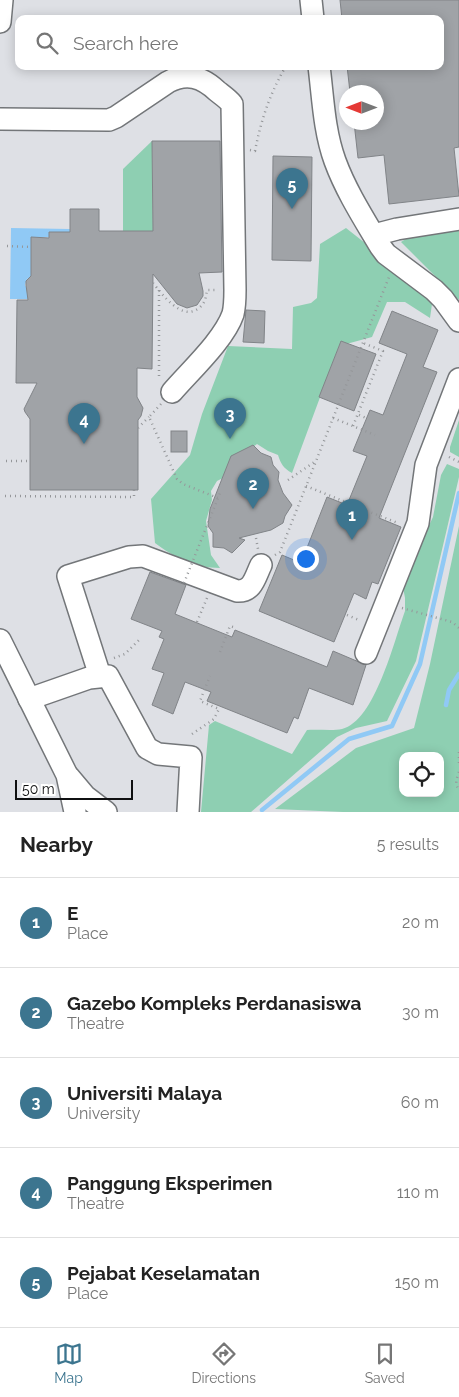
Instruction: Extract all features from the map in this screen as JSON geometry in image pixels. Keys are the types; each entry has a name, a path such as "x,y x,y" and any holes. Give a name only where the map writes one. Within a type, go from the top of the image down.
{"street":[{"path":"0,22 2,0"},
{"path":"311,0 313,15"},
{"path":"319,70 326,129 334,160 346,188 380,246 395,262 434,290 459,321"},
{"path":"0,119 109,120 176,78 193,76 210,84 232,104 235,290 233,312 217,340 163,396"},
{"path":"374,235 415,225 459,219"},
{"path":"366,653 419,520 426,465 459,379"},
{"path":"100,676 68,576 136,556 150,558 237,591 246,590 252,585 261,565"},
{"path":"0,640 67,775 84,796 106,812"},
{"path":"29,699 89,678 108,676 147,748 158,754 191,757 188,812"},
{"path":"67,775 75,812"}],"path":[{"path":"233,148 255,150 260,124 284,70"},
{"path":"9,246 32,247"},
{"path":"280,552 395,262"},
{"path":"153,284 174,306 187,312 194,311 200,307 204,302 207,290"},
{"path":"138,428 149,417 163,396 158,290"},
{"path":"354,426 383,351 363,343"},
{"path":"358,415 366,418"},
{"path":"149,417 177,479 183,484 218,498"},
{"path":"333,418 375,435"},
{"path":"448,456 459,462"},
{"path":"288,480 316,460"},
{"path":"6,461 30,461"},
{"path":"306,486 348,503"},
{"path":"5,496 134,497 134,490"},
{"path":"184,583 220,493"},
{"path":"362,509 401,524 419,520"},
{"path":"197,622 213,582"},
{"path":"421,613 452,622 459,628"},
{"path":"220,652 230,626 236,628"},
{"path":"220,634 226,637"},
{"path":"125,654 140,639"},
{"path":"192,734 214,719 219,709 200,701 210,676"},
{"path":"459,752 459,766"},
{"path":"459,772 456,786 459,789"}],"green space":[{"path":"152,141 153,231 123,231 123,169"},
{"path":"346,228 427,292 432,304 430,318 405,302 387,302 372,337 339,346 292,473 283,466 278,455 257,444 246,452 223,478 217,481 211,491 212,500 206,521 211,555 220,568 194,564 169,553 155,543 151,499 190,455 202,414 228,346 292,349 293,307 311,303 317,298 320,244"},
{"path":"459,229 459,300 401,242 410,236"},
{"path":"459,420 459,457 450,452 450,447"},
{"path":"447,464 459,469 459,477 416,661 387,721 356,728 337,737 251,812 201,812 209,725 215,721 292,754 307,730 342,729 354,723 364,711 374,696 389,659 405,611 402,582 433,517 441,475"},
{"path":"459,526 459,812 343,812 275,809 356,748 414,728 430,664"}],"water":[{"path":"11,228 70,229 70,238 62,232 49,232 49,237 32,238 31,272 33,276 27,279 25,285 30,299 10,299"}],"building":[{"path":"340,0 459,0 459,147 454,148 459,196 389,204 384,155 358,158 355,130 384,130 384,85 349,85 347,70 444,70 444,15 342,15"},
{"path":"152,141 220,141 222,272 199,273 203,296 197,305 187,308 177,304 153,274 152,369 137,368 137,397 143,408 138,420 138,490 30,490 30,419 24,409 37,383 16,383 17,300 28,300 26,281 31,276 31,237 49,238 49,232 70,232 70,209 99,209 99,231 153,231"},
{"path":"273,156 312,157 311,261 272,260"},
{"path":"246,310 265,311 264,343 243,342"},
{"path":"392,311 438,330 423,367 437,372 379,518 401,527 378,584 372,582 366,599 354,593 334,642 259,611 282,555 301,563 327,497 347,505 367,456 353,451 370,410 383,415 407,354 379,343"},
{"path":"341,341 376,354 354,411 319,397"},
{"path":"171,431 187,431 187,452 171,452"},
{"path":"253,445 261,453 271,457 273,465 279,472 278,480 283,493 292,505 283,523 271,530 239,538 245,540 232,553 224,548 213,547 213,533 208,526 210,509 231,456"},
{"path":"150,572 186,585 175,614 232,637 235,630 327,667 333,651 366,665 353,705 309,688 298,719 294,717 287,733 207,701 211,692 185,682 173,714 152,705 164,673 152,669 164,639 159,637 162,631 131,619"}],"waterway":[{"path":"262,810 349,739 392,726 420,664 459,493"},
{"path":"446,705 449,690 459,674"}],"place":[{"name":"Pejabat Keselamatan","path":"292,209"},
{"name":"Universiti Malaya","path":"230,439"},
{"name":"Panggung Eksperimen","path":"84,444"},
{"name":"Gazebo Kompleks Perdanasiswa","path":"253,509"},
{"name":"E","path":"352,540"}]}
